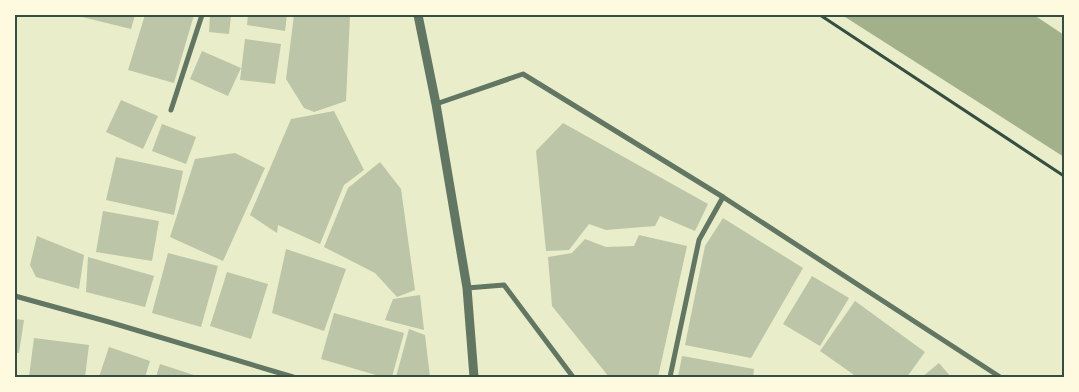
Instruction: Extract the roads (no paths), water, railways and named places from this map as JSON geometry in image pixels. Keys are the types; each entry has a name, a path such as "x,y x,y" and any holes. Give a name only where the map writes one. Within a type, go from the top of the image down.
{"street":[{"path":"171,110 202,15"},
{"path":"418,15 436,104 467,288 474,377"},
{"path":"436,104 523,74 723,197 1000,377"},
{"path":"670,377 699,240 723,197"},
{"path":"467,288 504,284 573,377"},
{"path":"15,296 293,377"},
{"path":"988,377 990,371"}]}
